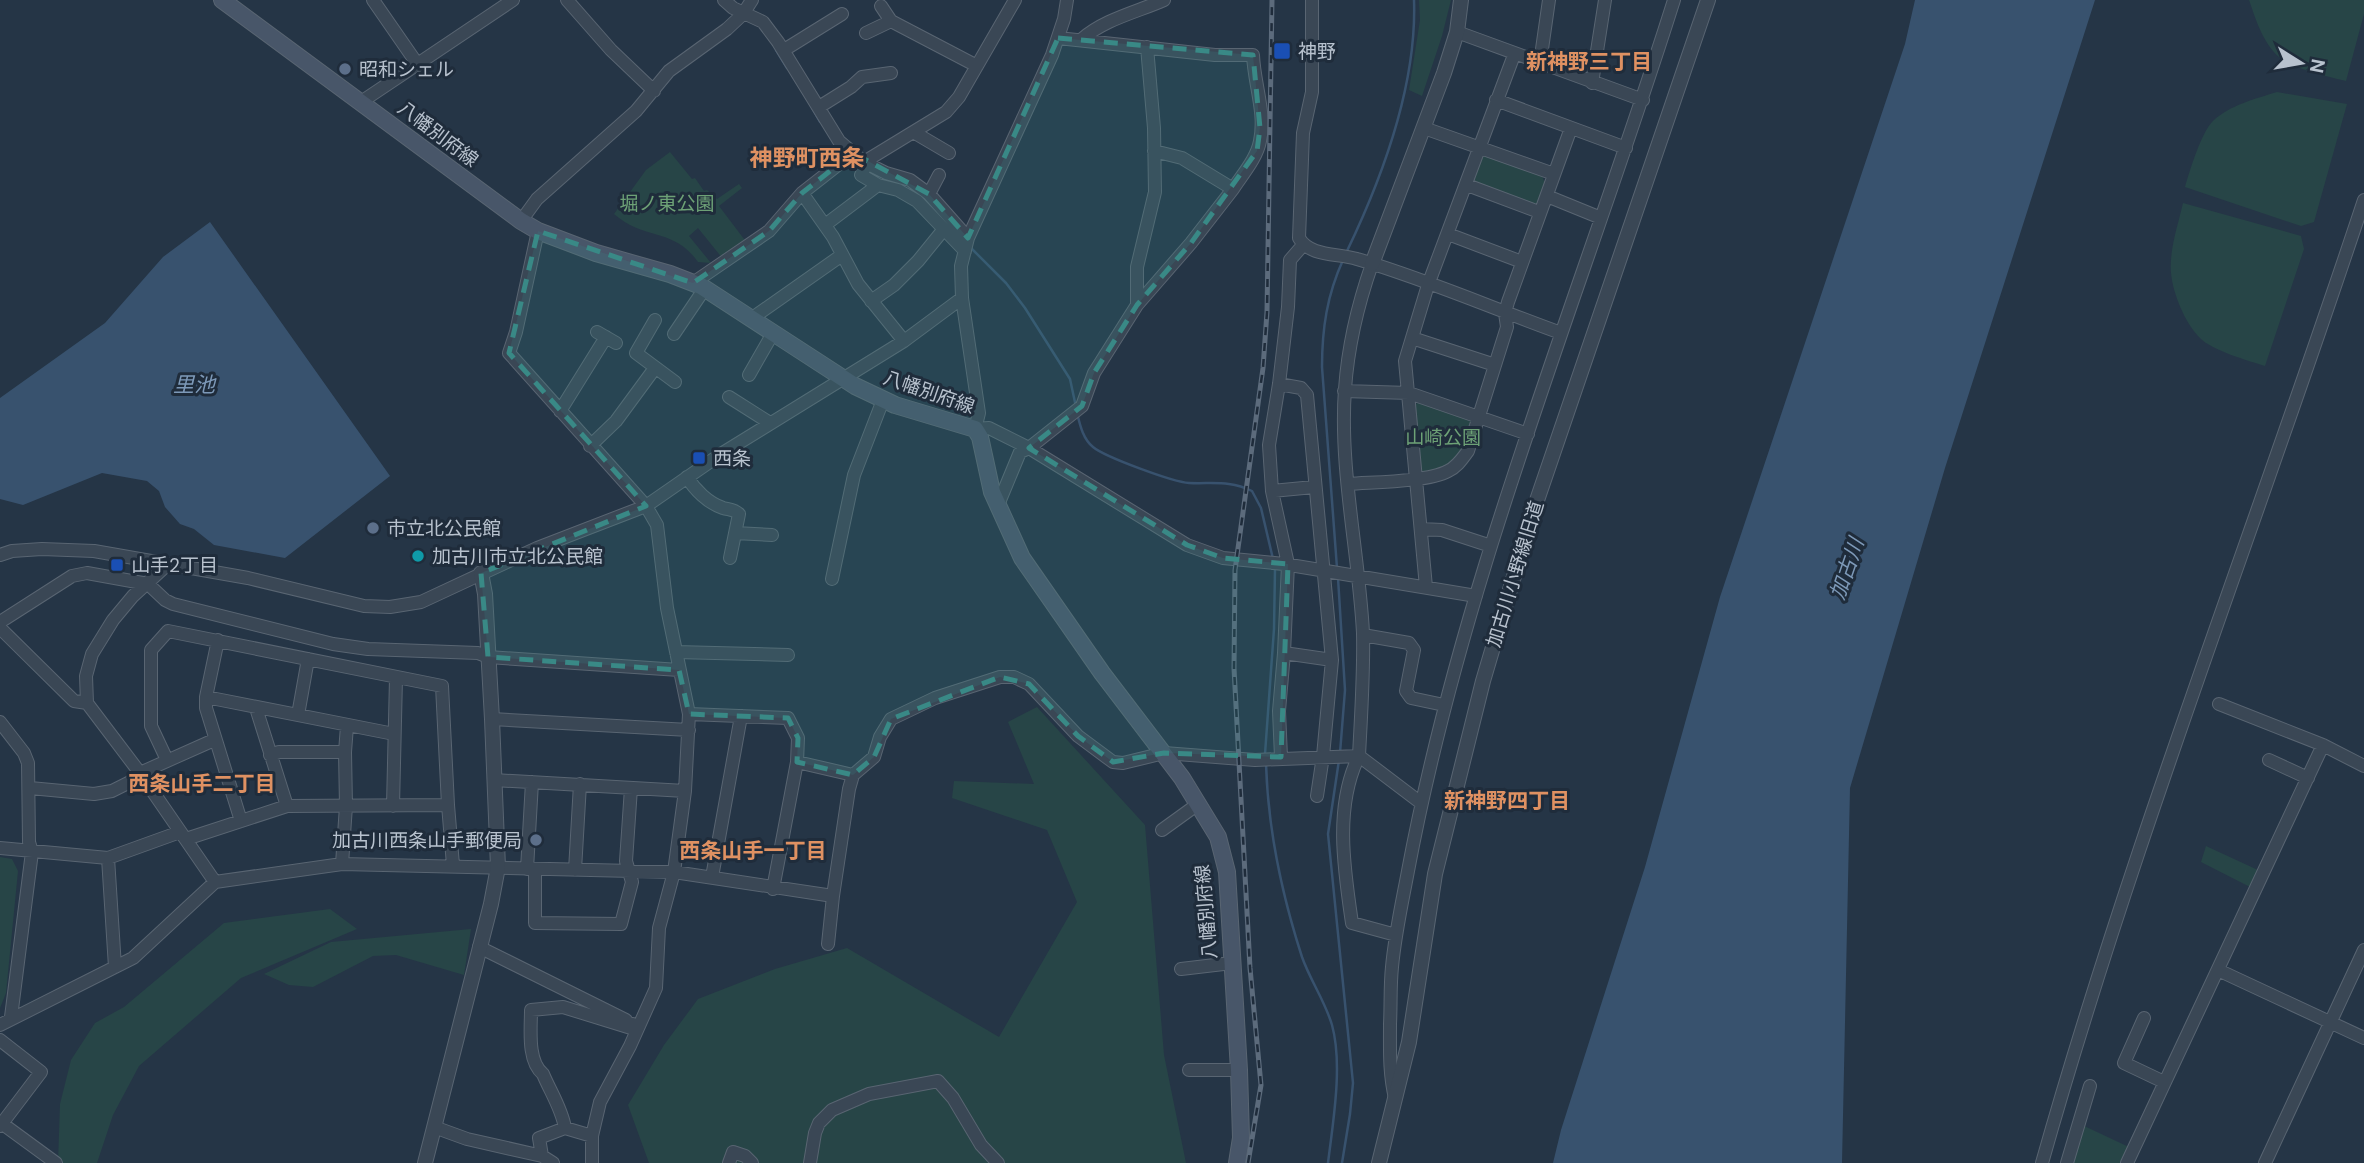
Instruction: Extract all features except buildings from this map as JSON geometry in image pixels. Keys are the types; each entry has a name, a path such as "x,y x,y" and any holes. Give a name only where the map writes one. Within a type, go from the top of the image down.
{"main road":[{"name":"八幡別府線","path":"222,0 538,231 596,254 699,286 845,379 883,400 975,429 980,438 992,492 1022,558 1102,673 1164,753 1218,837 1227,872 1239,1070 1241,1138 1237,1163"}],"street":[{"path":"373,0 418,65"},
{"path":"361,103 513,0"},
{"path":"567,0 611,50 654,91"},
{"path":"724,0 733,8 763,22 784,50 848,157 910,180 929,194 967,245"},
{"path":"521,221 537,199 621,126 669,71 727,29 752,0"},
{"path":"967,245 944,229 917,201 898,190 878,185 860,175 865,163 946,113 959,97 1014,0"},
{"path":"1067,0 1052,55 967,245 961,266 962,298 979,413 975,429 989,428 1029,448 1187,545 1223,558 1286,564 1476,596"},
{"path":"1083,40 1091,32 1112,21 1164,0"},
{"path":"1312,0 1311,92 1303,134 1300,185 1299,238 1303,245 1312,251 1372,264 1561,334"},
{"path":"1396,935 1352,923 1343,867 1345,800 1356,756 1362,701 1363,635 1349,484 1345,391 1348,355 1361,295 1457,32 1461,0"},
{"path":"1541,63 1549,0"},
{"path":"1592,83 1605,0"},
{"path":"1396,1100 1389,1074 1392,969 1396,935 1421,803 1444,705 1491,546 1561,334 1643,100 1674,0"},
{"name":"加古川小野線旧道","path":"1379,1163 1409,1042 1435,873 1490,658 1533,512 1708,0"},
{"path":"881,6 891,21 976,66"},
{"path":"784,50 831,27 842,14"},
{"path":"866,33 891,21"},
{"path":"1457,32 1643,100"},
{"path":"998,505 1020,452 1029,448 1082,406 1094,373 1137,305 1233,189 1260,142 1259,95 1254,55 1215,55 1058,38"},
{"path":"1137,305 1137,267 1154,204 1154,151 1147,47"},
{"path":"1426,587 1405,361 1429,285 1514,55"},
{"path":"818,107 851,88 862,77 891,73"},
{"path":"1496,100 1626,148"},
{"path":"1424,128 1554,174"},
{"path":"1349,484 1416,478 1447,472 1468,452 1507,327 1505,313 1571,128"},
{"path":"915,133 948,153"},
{"path":"1154,151 1182,158 1233,189"},
{"path":"674,334 699,286 769,231 802,194 848,157"},
{"path":"929,194 939,175"},
{"path":"825,225 878,185"},
{"path":"1467,185 1539,212"},
{"path":"802,194 825,225 858,284 904,341"},
{"path":"1547,196 1601,218"},
{"path":"2042,1163 2082,1025 2188,708 2364,200"},
{"path":"871,301 894,285 944,229"},
{"path":"538,231 509,353 646,506 657,526 689,730 685,791 674,872 659,928 656,988 636,1025 631,1046 600,1102 592,1136 592,1163"},
{"path":"1448,234 1522,262"},
{"path":"1281,757 1279,711 1284,653 1286,564 1272,491 1269,444 1288,307 1290,260 1303,245"},
{"path":"751,319 842,255"},
{"path":"0,555 12,551 72,549 248,578 364,606 390,607 421,602 537,548 646,506 771,423 904,341 962,298"},
{"path":"655,320 636,353 675,382"},
{"path":"748,376 773,333"},
{"path":"560,411 606,337"},
{"path":"1412,338 1495,365"},
{"path":"590,446 616,421 655,368"},
{"path":"1279,384 1301,388 1307,395 1332,660 1317,796"},
{"path":"1345,391 1409,393 1528,434"},
{"path":"729,397 771,423"},
{"path":"832,579 854,475 883,400"},
{"path":"687,477 696,491 722,508 737,511 739,514 730,558"},
{"path":"1272,491 1314,487"},
{"path":"1422,529 1442,530 1491,546"},
{"path":"736,533 772,536"},
{"path":"168,564 133,596 113,620 92,654 86,676 87,703 140,773 215,882"},
{"path":"0,622 72,576 87,573 148,584 164,600 173,604 333,644 368,649 478,653 488,657 679,670"},
{"path":"425,1163 498,867 485,594 481,573"},
{"path":"0,628 74,701 87,703"},
{"path":"167,760 151,726 151,650 169,631 442,686 453,865"},
{"path":"1363,635 1409,643 1414,650 1406,691 1410,698 1444,705"},
{"path":"218,640 206,708 241,821"},
{"path":"676,652 788,655"},
{"path":"1284,653 1332,660"},
{"path":"298,715 308,659"},
{"path":"828,944 853,775 874,757 880,737 891,719 935,698 1000,677 1014,677 1029,684 1078,736 1113,762 1123,763 1164,753 1255,760 1356,756 1421,803"},
{"path":"393,806 396,678"},
{"path":"206,697 394,734"},
{"path":"2219,704 2323,745 2364,766"},
{"path":"256,708 287,806"},
{"path":"688,714 788,718 797,738 797,762 773,888"},
{"path":"712,877 741,716"},
{"path":"492,719 689,730"},
{"path":"0,722 27,757 30,769 29,842 32,852 6,1021"},
{"path":"342,864 347,726"},
{"path":"30,789 94,794 112,791 130,782 140,773 214,740"},
{"path":"2127,1163 2323,745"},
{"path":"270,755 279,752 345,752"},
{"path":"2269,760 2308,778"},
{"path":"797,762 853,775"},
{"path":"494,780 685,791"},
{"path":"532,782 531,869 535,923 621,924 632,881 626,861 631,788"},
{"path":"575,870 580,785"},
{"path":"1162,830 1198,804"},
{"path":"0,849 108,858 287,806 448,806"},
{"path":"108,858 115,967"},
{"path":"6,1021 133,958 215,882 342,864 453,865 674,872 833,896"},
{"path":"479,947 636,1025"},
{"path":"2265,1163 2364,950"},
{"path":"1181,969 1232,963"},
{"path":"2218,970 2364,1038"},
{"path":"565,1128 563,1116 543,1074 538,1071 530,1042 531,1010 563,1007 631,1028 636,1025"},
{"path":"2144,1018 2124,1063 2164,1082"},
{"path":"0,1040 41,1072 1,1124 56,1163"},
{"path":"1189,1070 1239,1070"},
{"path":"810,1163 819,1123 832,1110 869,1094 938,1081 953,1098 981,1145 998,1163"},
{"path":"2067,1163 2090,1086"},
{"path":"434,1127 467,1139 547,1159"},
{"path":"547,1159 539,1138 565,1128 592,1136"},
{"path":"729,1163 733,1152 752,1163"}],"highlighted area":[{"path":"1058,38 1253,55 1260,128 1257,151 1191,243 1137,305 1094,373 1082,406 1029,448 1187,545 1223,558 1288,564 1281,757 1164,753 1113,762 1078,736 1029,684 1000,677 891,719 874,757 853,775 797,762 798,738 788,718 689,714 679,670 488,657 481,573 646,506 509,353 538,231 693,283 769,231 802,193 853,153 929,194 968,238"}],"green space":[{"path":"1419,0 1451,0 1422,96 1409,90 1420,20"},
{"path":"2249,0 2364,0 2364,14 2346,81 2320,75 2279,57 2264,38"},
{"path":"2277,92 2347,104 2314,222 2301,226 2185,187 2200,143 2213,121 2235,107"},
{"name":"堀ノ東公園","path":"670,152 704,191 707,190 717,199 739,184 742,188 719,206 747,243 723,259 698,228 689,236 711,263 698,262 679,244 637,228 614,214 646,170"},
{"path":"1484,153 1542,176 1545,183 1540,201 1530,207 1471,185 1477,157"},
{"path":"2183,203 2301,236 2304,249 2265,366 2231,355 2205,342 2185,316 2174,290 2171,273 2174,238"},
{"name":"山崎公園","path":"1420,402 1469,417 1474,425 1455,463 1424,474 1419,468 1414,405"},
{"path":"1037,707 1145,825 1164,1055 1186,1163 649,1163 628,1105 664,1045 698,999 775,969 847,948 999,1037 1077,902 1047,830 952,798 954,781 1034,784 1008,722"},
{"path":"2206,846 2260,871 2252,888 2201,862"},
{"path":"0,857 12,859 18,871 6,993 0,1008"},
{"path":"330,909 357,929 241,978 139,1066 113,1115 97,1163 58,1163 60,1104 71,1060 95,1023 124,1007 224,923"},
{"path":"471,929 464,975 396,955 373,956 313,987 289,985 264,974 331,942"},
{"path":"2080,1124 2131,1148 2123,1163 2070,1163"}],"water":[{"name":"加古川","path":"1915,0 2095,0 1945,468 1850,788 1842,1163 1553,1163 1561,1130 1645,867 1720,597 1905,44"},
{"name":"里池","path":"210,222 390,476 285,558 214,545 194,529 180,524 165,507 159,491 147,481 102,473 23,505 0,499 0,398 105,323 163,257"}],"waterway":[{"path":"1347,251 1385,161 1404,97 1410,64 1414,0"},
{"path":"776,50 787,68"},
{"path":"811,106 820,122"},
{"path":"871,172 897,183"},
{"path":"969,246 1006,283 1025,308 1070,379 1076,407"},
{"path":"1337,568 1322,353 1329,299 1343,260"},
{"path":"1077,413 1082,432 1090,444 1111,457 1181,482 1229,484 1252,491 1261,508 1273,559"},
{"path":"1265,754 1274,629 1275,569"},
{"path":"1338,578 1345,690 1340,753"},
{"path":"1339,760 1328,834 1353,1083 1342,1163"},
{"path":"1266,764 1273,837 1288,910 1302,957 1329,1016 1335,1041 1336,1094 1328,1163"}],"railway":[{"path":"1248,1163 1261,1085 1250,968 1234,668 1235,570 1263,368 1267,312 1272,0"}],"place":[{"name":"神野","path":"1282,51"},
{"name":"昭和シェル","path":"345,69"},
{"name":"西条","path":"699,458"},
{"name":"市立北公民館","path":"373,528"},
{"name":"加古川市立北公民館","path":"418,556"},
{"name":"山手2丁目","path":"117,565"},
{"name":"加古川西条山手郵便局","path":"536,840"}],"district":[{"name":"新神野三丁目","path":"1589,62"},
{"name":"神野町西条","path":"807,158"},
{"name":"西条山手二丁目","path":"202,784"},
{"name":"新神野四丁目","path":"1507,801"},
{"name":"西条山手一丁目","path":"753,851"}]}
